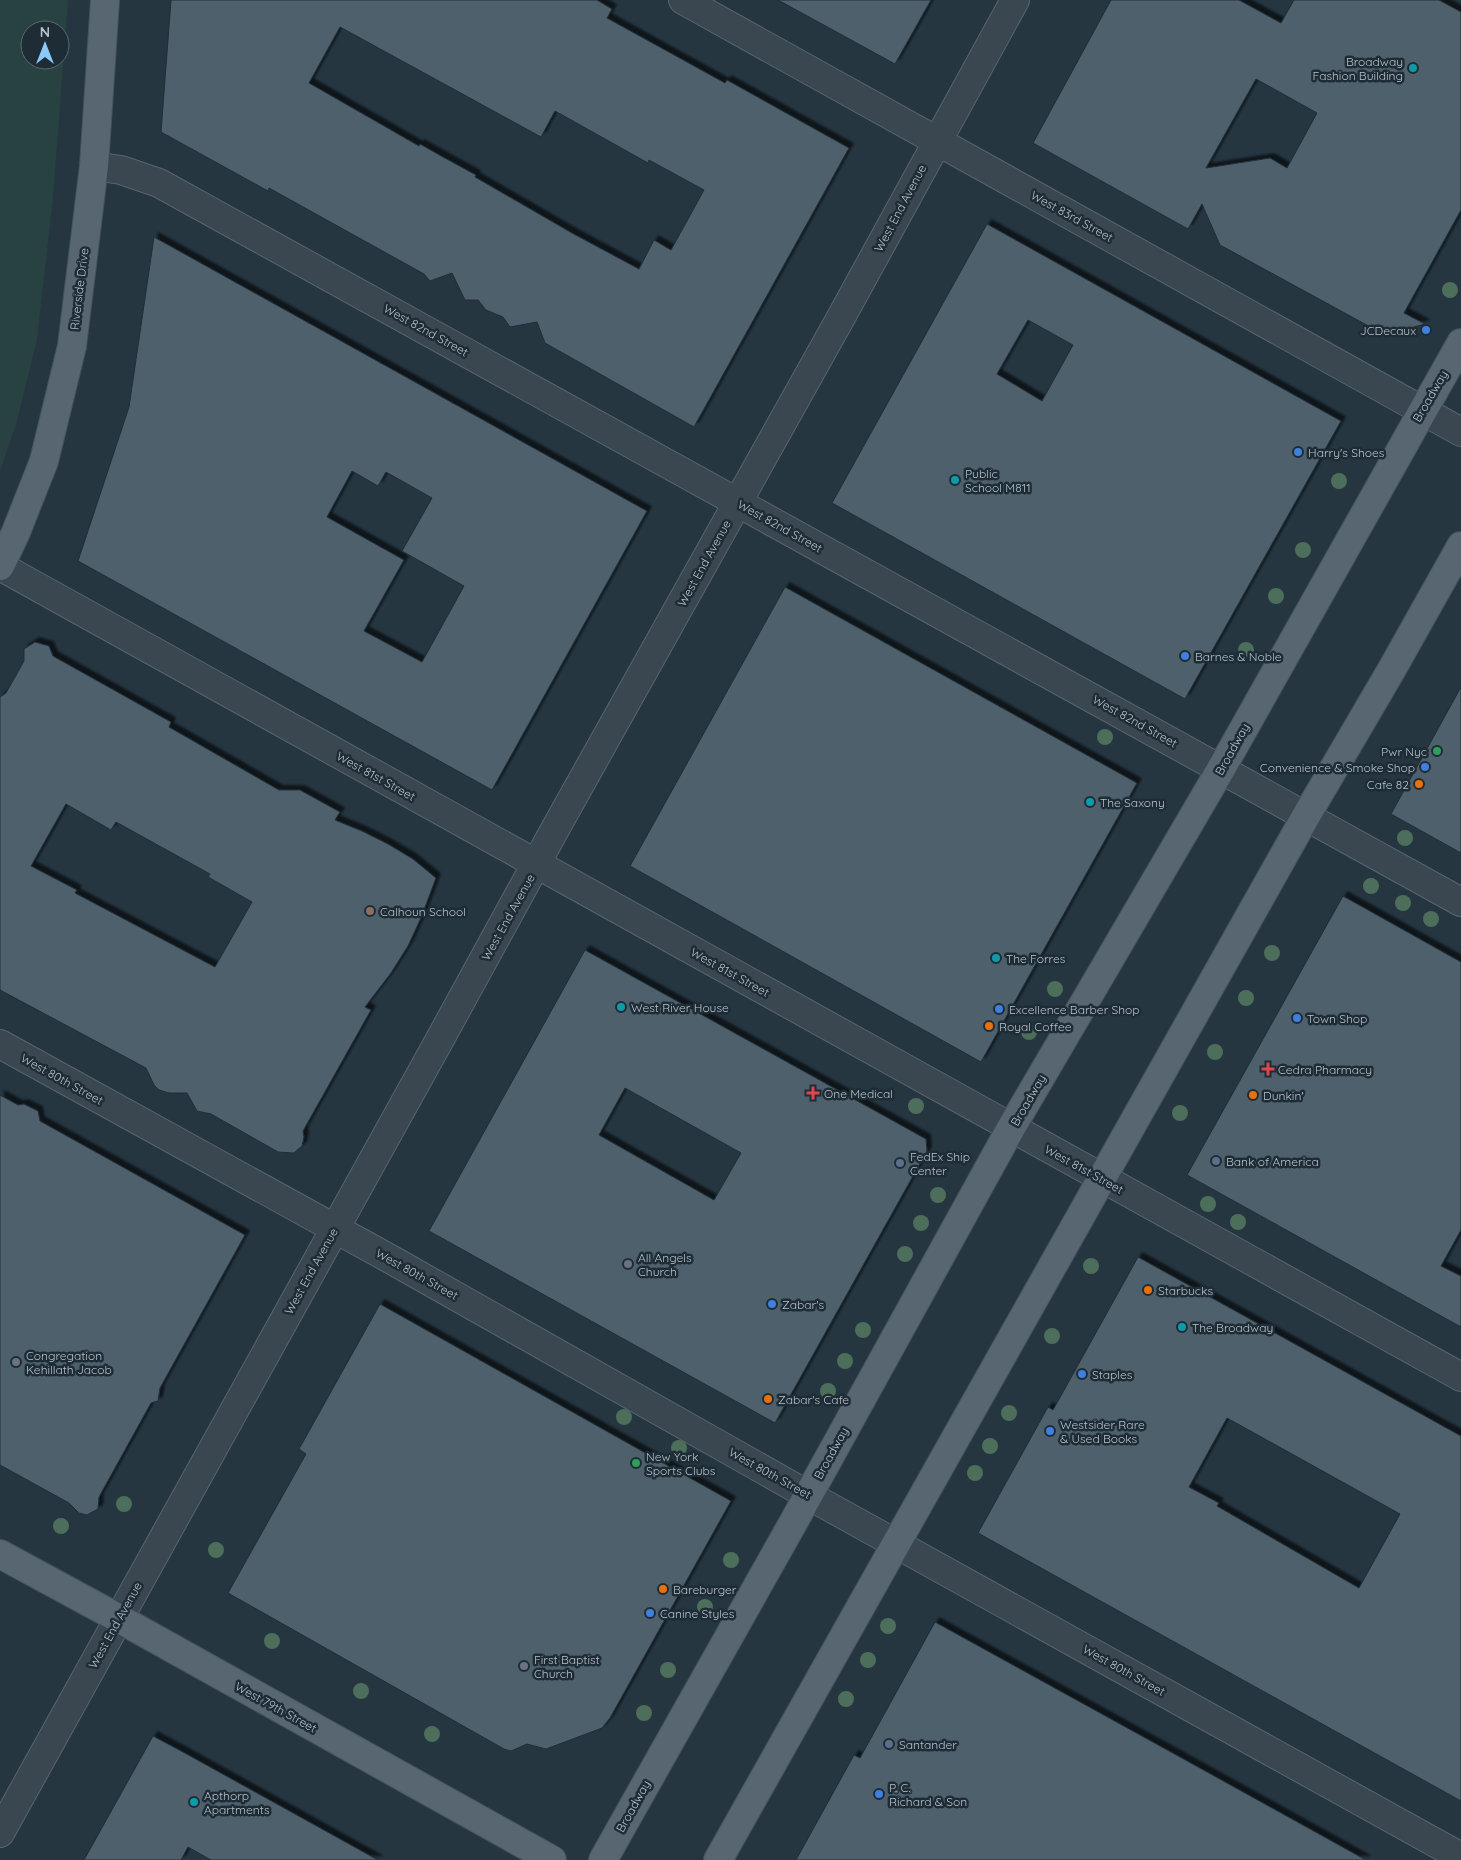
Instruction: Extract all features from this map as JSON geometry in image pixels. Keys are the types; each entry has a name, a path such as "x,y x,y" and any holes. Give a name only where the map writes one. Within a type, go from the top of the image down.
{"main road":[{"name":"Riverside Drive","path":"0,566 16,532 44,461 63,389 78,306 94,166 105,0"},
{"name":"Broadway","path":"603,1860 1012,1128 1221,769 1461,343"},
{"path":"718,1860 1306,816 1392,670 1461,546"},
{"name":"West 79th Street","path":"0,1554 552,1860"}],"street":[{"name":"West 83rd Street","path":"683,0 1461,432"},
{"name":"West End Avenue","path":"0,1833 839,321 1015,0"},
{"name":"West 82nd Street","path":"94,166 121,170 159,183 1461,902"},
{"name":"West 81st Street","path":"0,566 1461,1377"},
{"name":"West 80th Street","path":"0,1044 334,1228 808,1495 1461,1857"}],"green space":[{"path":"0,0 68,0 66,20 20,20 20,70 63,70 53,198 37,339 17,421 0,471"}],"building":[{"path":"171,0 597,0 612,9 607,18 725,83 727,80 849,148 694,427 545,343 537,322 510,327 503,317 486,310 478,300 465,300 452,273 430,281 424,274 269,188 268,191 161,132","holes":["340,27 541,137 555,111 648,163 649,160 704,190 671,250 654,240 639,269 572,233 475,177 476,175 420,144 419,146 309,83"]},
{"path":"778,0 931,0 895,64"},
{"path":"1111,0 1239,0 1281,23 1294,0 1439,0 1461,12 1461,210 1404,313 1425,324 1385,335 1220,245 1202,204 1188,229 1033,143","holes":["1256,79 1317,113 1287,168 1270,158 1206,168"]},
{"path":"987,224 1341,421 1185,699 832,503","holes":["1028,320 1073,345 1042,401 997,374"]},
{"path":"154,237 647,511 492,790 78,561 129,407","holes":["352,471 378,486 386,472 432,498 402,551 464,586 422,662 364,631 404,560 327,517"]},
{"path":"785,587 1137,783 981,1062 630,866"},
{"path":"35,642 49,646 53,656 171,722 169,727 279,790 300,790 340,812 335,820 388,844 413,859 436,878 408,946 391,973 365,1007 371,1010 303,1131 302,1146 294,1153 278,1152 211,1114 197,1111 187,1093 169,1093 159,1090 154,1085 146,1068 0,990 0,697 6,693 24,661 24,649","holes":["66,804 111,830 116,822 210,874 208,877 252,902 215,967 75,893 77,890 31,866"]},
{"path":"1461,687 1461,853 1391,814"},
{"path":"1343,896 1461,962 1461,1230 1441,1266 1461,1276 1461,1327 1187,1175"},
{"path":"585,950 926,1139 927,1151 775,1423 429,1231","holes":["625,1088 741,1153 714,1200 599,1135"]},
{"path":"0,1095 18,1105 24,1104 38,1111 40,1121 245,1235 160,1388 158,1401 151,1403 99,1497 98,1509 87,1515 79,1513 69,1503 0,1465"},
{"path":"1138,1257 1461,1436 1461,1801 978,1533 1048,1407 1053,1410","holes":["1227,1418 1400,1514 1359,1588 1217,1506 1219,1503 1189,1487"]},
{"path":"380,1304 731,1501 610,1718 602,1728 546,1749 527,1744 511,1751 504,1749 228,1593 306,1454 299,1449"},
{"path":"935,1622 1366,1860 796,1860 854,1755 860,1758"},
{"name":"Apthorp Apartments","path":"153,1736 378,1860 211,1860 188,1847 181,1860 84,1860"}],"place":[{"name":"Broadway Fashion Building","path":"1413,68"},
{"name":"JCDecaux","path":"1426,330"},
{"name":"Harry's Shoes","path":"1298,452"},
{"name":"Public School M811","path":"955,480"},
{"name":"Barnes & Noble","path":"1185,656"},
{"name":"Pwr Nyc","path":"1437,751"},
{"name":"Convenience & Smoke Shop","path":"1425,767"},
{"name":"Cafe 82","path":"1419,784"},
{"name":"The Saxony","path":"1090,802"},
{"name":"Calhoun School","path":"370,911"},
{"name":"The Forres","path":"996,958"},
{"name":"West River House","path":"621,1007"},
{"name":"Excellence Barber Shop","path":"999,1009"},
{"name":"Town Shop","path":"1297,1018"},
{"name":"Royal Coffee","path":"989,1026"},
{"name":"Cedra Pharmacy","path":"1268,1069"},
{"name":"One Medical","path":"813,1093"},
{"name":"Dunkin'","path":"1253,1095"},
{"name":"Bank of America","path":"1216,1161"},
{"name":"FedEx Ship Center","path":"900,1163"},
{"name":"All Angels Church","path":"628,1264"},
{"name":"Starbucks","path":"1148,1290"},
{"name":"Zabar's","path":"772,1304"},
{"name":"The Broadway","path":"1182,1327"},
{"name":"Congregation Kehillath Jacob","path":"16,1362"},
{"name":"Staples","path":"1082,1374"},
{"name":"Zabar's Cafe","path":"768,1399"},
{"name":"Westsider Rare & Used Books","path":"1050,1431"},
{"name":"New York Sports Clubs","path":"636,1463"},
{"name":"Bareburger","path":"663,1589"},
{"name":"Canine Styles","path":"650,1613"},
{"name":"First Baptist Church","path":"524,1666"},
{"name":"Santander","path":"889,1744"},
{"name":"P. C. Richard & Son","path":"879,1794"},
{"name":"Apthorp Apartments","path":"194,1802"}]}
